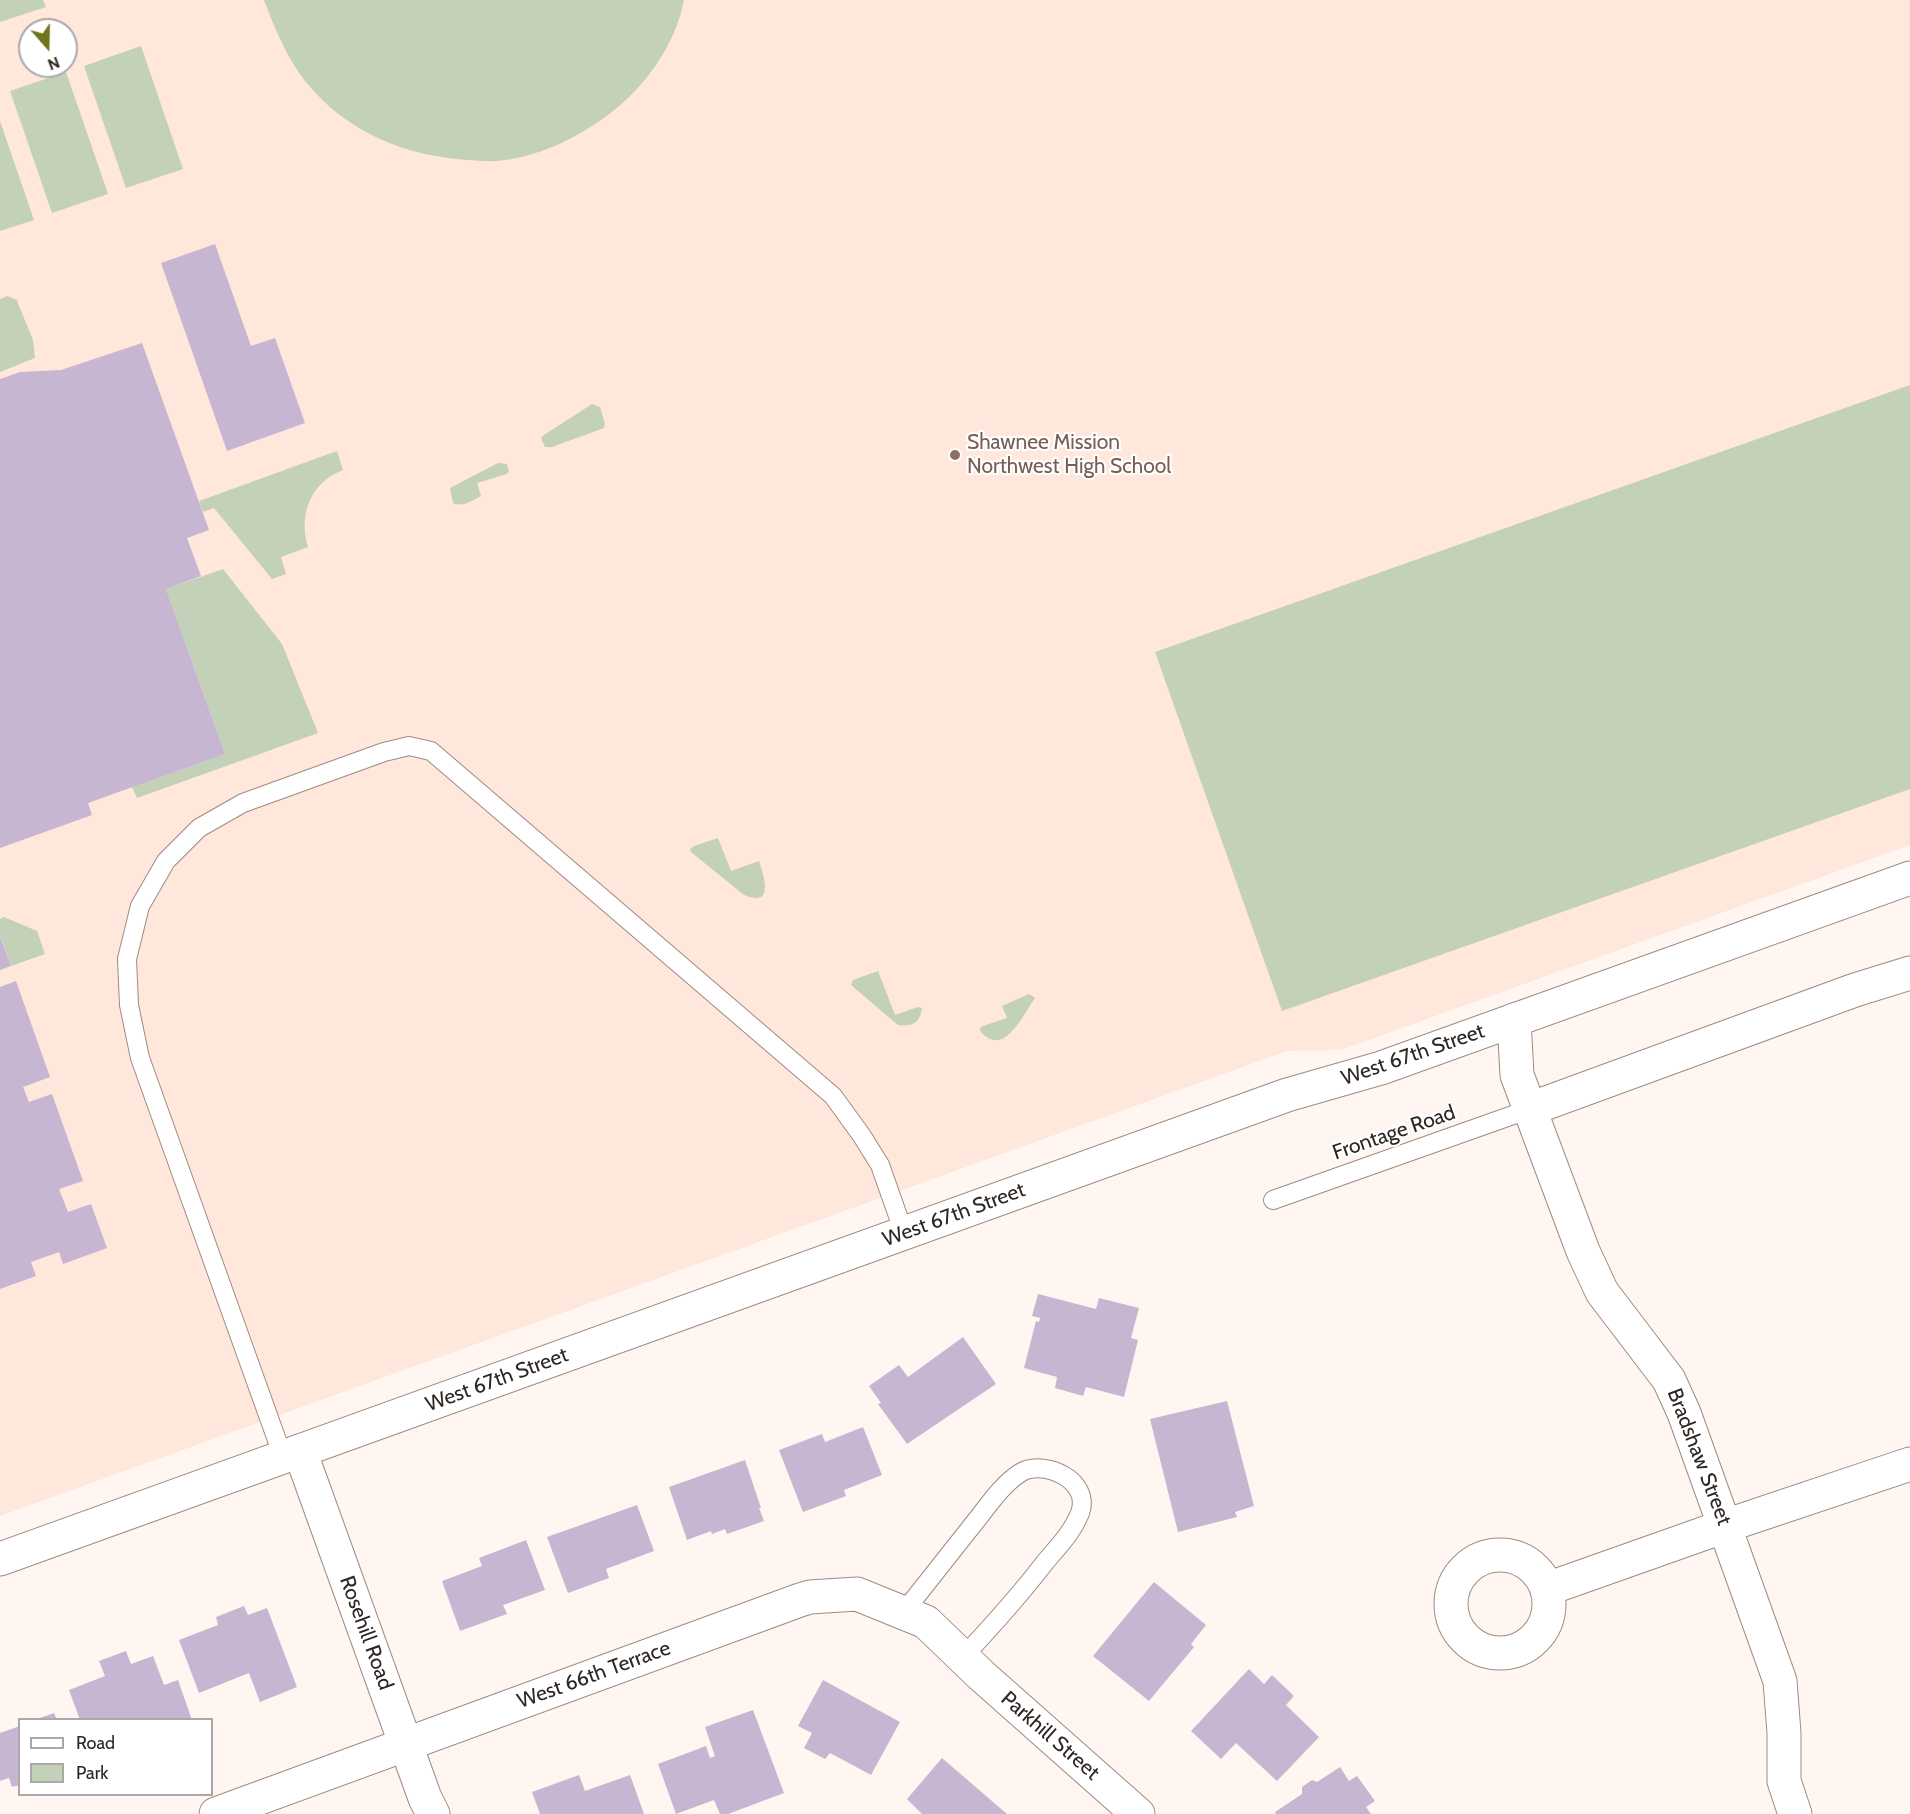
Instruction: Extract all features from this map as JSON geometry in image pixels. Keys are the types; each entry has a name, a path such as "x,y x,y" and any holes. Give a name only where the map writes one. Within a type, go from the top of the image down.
{"street":[{"name":"West 67th Street","path":"0,1560 1287,1095 1381,1068 1910,878"},
{"path":"1530,1109 1855,990 1910,973"},
{"name":"Bradshaw Street","path":"1514,1020 1517,1075 1583,1251 1602,1292 1669,1380 1684,1413 1725,1526 1780,1681 1784,1733 1784,1781 1796,1814"},
{"name":"Rosehill Road","path":"291,1454 433,1814"},
{"path":"1547,1589 1910,1464"},
{"name":"West 66th Terrace","path":"216,1814 810,1597 857,1594 926,1622 963,1658"},
{"name":"Parkhill Street","path":"963,1658 1138,1814"}],"lane":[{"path":"291,1454 140,1058 129,1005 127,959 140,906 166,861 199,828 243,804 373,756 409,746 431,751 833,1096 880,1165 904,1233"},
{"name":"Frontage Road","path":"1273,1200 1530,1109"},
{"path":"903,1613 999,1492 1020,1473 1032,1468 1044,1469 1058,1473 1071,1481 1080,1491 1081,1500 1081,1509 1074,1527 1007,1611 963,1658"}],"shaded area":[{"name":"Shawnee Mission Northwest High School","path":"0,0 1910,0 1910,845 1341,1050 1287,1051 0,1516"}],"green space":[{"path":"0,0 43,0 46,7 0,22"},
{"path":"264,0 684,0 680,17 666,49 646,78 622,104 595,124 555,146 526,156 489,161 445,158 400,147 378,138 339,114 321,99 298,72"},
{"path":"141,46 183,169 126,188 84,66"},
{"path":"48,78 68,78 108,194 52,213 10,91"},
{"path":"0,121 34,220 0,231"},
{"path":"7,296 17,300 33,340 35,358 0,372 0,299"},
{"path":"1910,385 1910,789 1282,1011 1155,652"},
{"path":"592,404 600,407 604,428 552,447 545,447 541,438 544,435"},
{"path":"337,451 343,470 332,475 315,491 306,511 305,535 308,547 281,557 286,574 272,579 214,508 203,512 199,501"},
{"path":"498,463 507,464 509,471 507,474 477,483 481,496 464,504 453,503 450,488"},
{"path":"223,569 282,644 318,733 137,798 132,787 225,754 166,589"},
{"path":"718,838 731,871 759,861 765,882 764,894 754,898 744,895 691,852 690,849 694,846"},
{"path":"4,917 37,931 45,954 11,966 0,935 0,919"},
{"path":"878,971 895,1015 918,1007 922,1008 914,1023 898,1025 851,985 853,980"},
{"path":"1029,994 1035,998 1019,1023 1005,1037 997,1040 989,1039 981,1032 980,1028 983,1026 1007,1018 1002,1006"}],"building":[{"path":"215,244 251,346 275,338 305,423 227,451 161,263"},
{"path":"142,343 209,530 187,538 201,576 166,589 225,754 88,803 92,815 0,848 0,379 20,372 61,370"},
{"path":"0,936 11,966 0,970"},
{"path":"16,981 50,1077 23,1087 29,1102 52,1094 83,1181 59,1189 68,1212 91,1204 107,1248 63,1264 59,1252 31,1262 36,1276 0,1289 0,987"},
{"path":"1038,1294 1096,1309 1099,1298 1139,1308 1131,1338 1138,1340 1124,1397 1086,1387 1083,1396 1055,1388 1057,1377 1024,1368 1036,1321 1039,1322 1040,1318 1032,1316"},
{"path":"963,1337 996,1384 907,1444 878,1404 881,1403 869,1386 899,1365 908,1377"},
{"path":"1227,1401 1254,1506 1235,1512 1237,1517 1178,1532 1150,1419"},
{"path":"863,1427 882,1475 844,1490 846,1496 803,1512 779,1450 822,1434 825,1442"},
{"path":"745,1460 764,1521 727,1534 725,1529 712,1534 711,1531 687,1540 669,1487"},
{"path":"637,1505 654,1551 606,1569 609,1578 568,1593 547,1537"},
{"path":"526,1540 545,1590 503,1605 507,1614 460,1631 442,1581 482,1566 479,1558"},
{"path":"1154,1582 1206,1625 1191,1644 1194,1647 1149,1701 1093,1656"},
{"path":"244,1606 248,1615 267,1608 297,1687 260,1702 249,1673 199,1693 179,1640 218,1625 216,1617"},
{"path":"126,1651 131,1664 153,1656 164,1685 178,1680 191,1718 79,1718 69,1690 105,1676 99,1661"},
{"path":"1249,1669 1264,1684 1272,1675 1294,1696 1286,1705 1319,1737 1277,1781 1236,1743 1221,1759 1191,1731"},
{"path":"823,1680 900,1722 871,1775 830,1753 825,1759 804,1748 812,1733 798,1726"},
{"path":"753,1710 784,1793 728,1814 720,1814 714,1800 676,1814 658,1764 706,1746 710,1758 715,1756 705,1727"},
{"path":"54,1713 56,1718 40,1718"},
{"path":"18,1727 18,1786 12,1787 9,1778 0,1781 0,1733"},
{"path":"942,1758 1007,1814 922,1814 907,1799"},
{"path":"1340,1767 1349,1781 1357,1776 1375,1801 1366,1807 1371,1814 1276,1814 1275,1812 1302,1794 1302,1787 1312,1780 1317,1782"},
{"path":"579,1775 585,1791 630,1775 644,1814 540,1814 532,1792"}],"place":[{"name":"Shawnee Mission Northwest High School","path":"955,455"}]}
